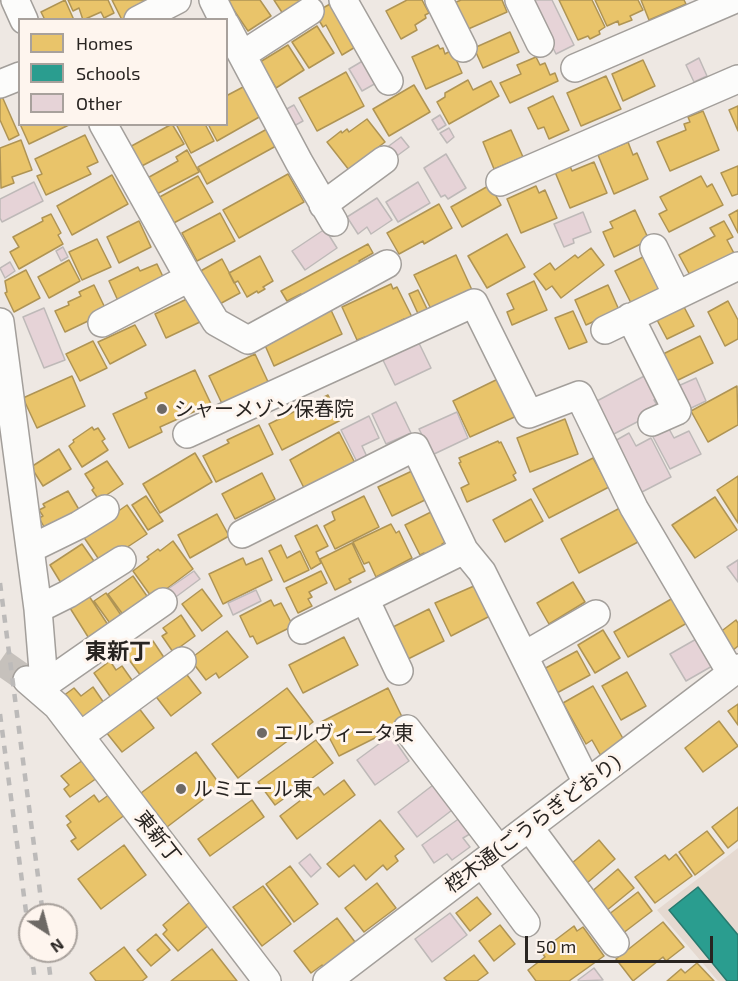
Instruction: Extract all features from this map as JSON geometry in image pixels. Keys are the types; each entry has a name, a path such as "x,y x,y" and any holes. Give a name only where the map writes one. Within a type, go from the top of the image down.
{"street":[{"path":"15,0 23,18"},
{"path":"142,18 177,0"},
{"path":"213,0 222,18"},
{"path":"343,0 389,81"},
{"path":"439,0 463,48"},
{"path":"519,0 540,43"},
{"path":"575,68 733,0"},
{"path":"242,56 310,11"},
{"path":"228,29 329,213 384,160"},
{"path":"0,84 18,77"},
{"path":"500,182 738,79"},
{"path":"104,126 189,278 216,321 248,340 387,264"},
{"path":"654,248 677,295"},
{"path":"605,330 738,266"},
{"path":"102,323 189,278"},
{"path":"187,434 474,303 529,414 579,395 634,508 735,670"},
{"path":"630,317 677,411 652,422"},
{"path":"0,322 38,609 39,687"},
{"path":"242,534 416,447 464,550 482,572 587,783"},
{"path":"30,549 79,525 105,509"},
{"path":"302,630 464,550"},
{"path":"38,609 68,594 122,560"},
{"path":"365,598 399,671"},
{"path":"39,687 163,602"},
{"path":"525,655 596,614"},
{"path":"80,736 182,661"},
{"name":"椌木通(ごうらぎどおり)","path":"327,981 735,670"},
{"name":"東新丁","path":"39,687 57,706 267,981"},
{"path":"407,729 490,856 526,923"},
{"path":"529,827 615,943"}],"shaded area":[{"path":"738,848 738,981 718,981 657,910"}],"building: Homes":[{"path":"65,0 73,18 44,18 41,12"},
{"path":"68,0 108,0 114,13 104,18 101,12 82,18 79,8 73,11"},
{"path":"112,0 150,0 128,18 121,18"},
{"path":"227,0 260,0 271,16 248,31"},
{"path":"274,0 311,0 285,17"},
{"path":"407,0 422,0 429,13 425,15 426,18 415,25 417,30 401,39 386,11"},
{"path":"461,0 502,0 507,12 466,30 454,3"},
{"path":"559,0 592,0 605,27 599,31 600,34 590,39 588,36 578,40"},
{"path":"595,0 638,0 643,10 630,16 632,20 619,25 618,21 607,26"},
{"path":"641,0 684,0 686,4 649,20"},
{"path":"332,3 357,46 342,55 326,25 323,27 317,17 323,14 321,9"},
{"path":"317,26 334,53 309,68 292,42"},
{"path":"510,32 519,52 483,68 474,48"},
{"path":"288,45 304,70 276,88 260,62"},
{"path":"438,45 440,49 443,48 445,54 452,50 462,73 426,89 412,57"},
{"path":"536,57 540,65 545,63 550,75 555,73 558,81 510,103 500,83 521,74 517,65"},
{"path":"643,60 655,86 623,101 612,74"},
{"path":"346,72 364,106 317,131 299,98"},
{"path":"606,76 621,109 581,126 567,93"},
{"path":"468,80 473,90 491,81 499,96 449,124 437,102 445,97 445,93"},
{"path":"414,85 430,112 389,136 373,109"},
{"path":"245,86 261,116 217,141 209,126 228,126 228,95"},
{"path":"0,94 19,135 9,140 0,120"},
{"path":"553,96 569,130 549,139 544,127 538,129 528,108"},
{"path":"738,106 738,131 729,110"},
{"path":"703,111 719,150 670,171 657,142 686,130 684,124 690,122 688,117"},
{"path":"367,119 385,142 349,170 327,142 341,131 342,133 347,129 349,132"},
{"path":"21,126 67,126 29,144"},
{"path":"168,126 173,126 184,144 136,169 126,149"},
{"path":"177,126 206,126 214,141 191,153"},
{"path":"267,129 276,146 207,184 198,167"},
{"path":"511,130 523,157 494,169 483,142"},
{"path":"85,135 98,162 87,167 91,174 46,195 37,176 42,174 35,159"},
{"path":"21,140 32,170 12,177 14,183 1,188 0,148"},
{"path":"628,142 633,155 637,153 648,179 614,194 598,155"},
{"path":"187,150 199,172 151,197 142,181 178,161 176,157"},
{"path":"594,162 607,193 570,208 555,172 570,166 572,171"},
{"path":"738,166 738,194 732,196 721,173"},
{"path":"288,174 304,202 239,238 223,210"},
{"path":"112,175 128,204 72,235 57,206"},
{"path":"198,176 213,202 170,225 156,199"},
{"path":"701,176 707,187 712,184 723,205 669,232 659,214 667,210 660,197"},
{"path":"490,185 501,205 462,227 451,207"},
{"path":"536,186 539,193 545,190 557,218 521,233 507,199"},
{"path":"439,204 452,228 424,244 423,241 399,254 387,233"},
{"path":"635,210 649,240 614,257 603,232 613,228 610,222"},
{"path":"738,210 738,233 729,215"},
{"path":"220,213 235,241 197,261 182,233"},
{"path":"51,214 61,233 58,235 63,244 19,269 10,252 19,247 13,237 43,221 42,218"},
{"path":"139,221 151,247 119,263 107,237"},
{"path":"724,221 733,237 727,240 737,259 691,277 679,255 715,236 710,228"},
{"path":"507,234 525,267 487,288 468,256"},
{"path":"97,239 111,267 82,280 69,252"},
{"path":"368,244 373,253 359,261 362,265 302,297 301,294 287,301 281,291"},
{"path":"591,248 604,265 561,298 552,286 546,290 534,274 550,263 555,270 575,255 578,258"},
{"path":"456,255 472,290 431,309 414,275"},
{"path":"647,255 662,287 631,303 615,271"},
{"path":"260,256 273,281 263,287 265,289 247,297 238,281 234,283 229,273"},
{"path":"222,259 240,293 216,306 197,273"},
{"path":"69,260 80,281 49,298 38,277"},
{"path":"157,264 165,281 119,303 109,281 138,267 140,271"},
{"path":"26,270 40,298 14,312 5,293 7,292 5,281"},
{"path":"534,281 547,310 512,325 507,312 514,309 507,294"},
{"path":"391,284 393,289 397,287 414,321 406,325 404,319 366,339 365,337 357,340 342,307"},
{"path":"94,285 107,312 65,332 55,311 69,305 68,302 81,296 79,292"},
{"path":"608,285 619,310 586,325 575,300"},
{"path":"418,290 429,313 420,318 409,294"},
{"path":"189,298 200,322 166,338 155,314"},
{"path":"728,301 738,320 738,339 725,346 708,312"},
{"path":"683,305 694,326 667,339 656,318"},
{"path":"331,310 342,334 274,366 264,343"},
{"path":"573,311 587,342 569,349 555,318"},
{"path":"135,325 146,345 110,364 98,342"},
{"path":"700,336 713,363 670,384 657,357"},
{"path":"93,341 107,368 80,381 66,354"},
{"path":"255,354 270,386 224,408 209,376"},
{"name":"シャーメゾン保春院","path":"195,370 211,404 160,427 162,432 129,448 113,414 147,398 145,393"},
{"path":"72,376 85,406 37,428 23,398"},
{"path":"502,377 519,415 470,437 453,401"},
{"path":"737,386 738,425 708,442 691,411"},
{"path":"328,395 341,420 282,450 269,424"},
{"path":"565,419 578,454 530,472 517,438"},
{"path":"259,425 273,454 216,482 203,456 229,443 227,440"},
{"path":"92,427 94,430 98,428 105,439 102,441 108,450 82,467 69,446 74,442 73,440"},
{"path":"339,432 357,467 307,494 290,460"},
{"path":"498,441 501,442 516,473 513,475 516,480 467,502 461,488 469,484 459,458"},
{"path":"59,449 71,469 43,486 31,467"},
{"path":"195,453 212,482 160,513 143,484"},
{"path":"593,458 609,487 549,518 533,489"},
{"path":"107,461 123,484 99,500 85,474"},
{"path":"412,471 425,500 392,516 378,487"},
{"path":"262,473 275,499 235,519 222,494"},
{"path":"738,476 738,523 717,490"},
{"path":"68,491 81,513 47,532 39,518 43,516 39,510 45,507 43,504"},
{"path":"146,496 163,521 148,530 132,505"},
{"path":"364,496 379,527 335,549 324,526 335,520 332,512"},
{"path":"715,497 737,530 695,558 672,525"},
{"path":"531,499 543,521 505,542 493,520"},
{"path":"127,505 147,534 102,564 83,536"},
{"path":"620,508 638,542 579,573 561,539"},
{"path":"433,511 448,540 442,544 443,548 427,556 424,553 420,555 405,525"},
{"path":"217,514 229,536 190,558 178,535"},
{"path":"391,524 396,533 399,531 412,558 376,577 369,562 364,564 353,542"},
{"path":"317,525 328,546 316,552 321,563 311,569 295,536"},
{"path":"173,541 193,569 153,599 133,571 149,559 147,557"},
{"path":"352,543 365,571 349,579 351,582 335,590 320,559"},
{"path":"82,544 96,564 64,588 50,565"},
{"path":"281,545 287,558 300,551 309,570 284,582 269,551"},
{"path":"243,558 246,565 262,558 272,580 223,604 209,574"},
{"path":"321,571 327,583 309,592 312,597 308,599 312,606 298,613 286,588"},
{"path":"133,576 149,599 124,616 108,594"},
{"path":"573,582 585,602 549,624 537,603"},
{"path":"474,586 490,616 451,636 435,603"},
{"path":"202,589 222,616 202,631 182,604"},
{"path":"106,593 123,618 112,626 94,601"},
{"path":"89,596 110,628 90,640 70,608"},
{"path":"673,598 687,623 628,657 614,632"},
{"path":"271,600 274,606 281,603 293,626 257,644 253,636 250,637 240,616"},
{"path":"429,609 444,641 404,661 389,629"},
{"path":"181,615 195,636 173,652 162,636 167,633 163,628"},
{"path":"736,620 738,646 732,651 719,633"},
{"path":"603,630 620,658 595,673 578,645"},
{"path":"227,631 248,657 219,678 216,673 206,680 190,659"},
{"path":"344,637 358,665 303,693 289,665"},
{"path":"143,640 146,646 153,641 165,659 141,676 124,653"},
{"path":"577,651 590,675 555,694 542,670"},
{"path":"110,661 116,670 122,666 134,683 112,699 94,673"},
{"path":"184,671 201,693 171,716 154,694"},
{"path":"627,672 646,706 621,720 602,686"},
{"path":"593,686 625,742 601,756 592,740 586,744 563,703"},
{"path":"93,687 104,703 81,720 63,696 74,688 81,696"},
{"name":"エルヴィータ東","path":"287,688 313,722 238,778 212,744"},
{"path":"388,688 405,723 339,756 321,722"},
{"path":"738,704 738,725 728,711"},
{"path":"138,707 154,728 122,752 106,732"},
{"path":"719,721 738,746 703,772 685,748"},
{"path":"316,740 333,763 275,805 258,782"},
{"name":"ルミエール東","path":"196,752 221,786 163,830 137,796"},
{"path":"83,760 97,778 70,797 64,789 69,785 61,776"},
{"path":"344,780 355,795 297,839 280,816 318,787 324,795"},
{"path":"110,794 126,814 78,850 71,841 76,838 67,825 71,822 66,816 94,795 99,802"},
{"path":"252,800 264,817 210,856 198,839"},
{"path":"738,807 738,840 728,848 712,827"},
{"path":"380,820 404,849 395,856 398,861 387,870 383,865 366,880 354,865 339,877 327,864"},
{"path":"707,831 724,853 695,875 679,852"},
{"path":"599,840 615,859 587,883 571,864"},
{"path":"124,845 146,875 101,909 78,879"},
{"path":"676,854 692,876 655,903 635,877 665,855 669,860"},
{"path":"290,866 318,904 294,922 266,884"},
{"path":"618,869 634,888 606,911 590,893"},
{"path":"377,883 396,908 364,932 345,908"},
{"path":"263,886 291,924 262,946 233,907"},
{"path":"638,892 652,911 618,937 604,918"},
{"path":"477,897 491,914 470,931 456,913"},
{"path":"191,901 210,924 178,951 163,934 167,930 163,925"},
{"path":"337,918 358,946 326,971 322,965 311,973 294,951"},
{"path":"663,922 684,947 666,961 663,957 633,981 616,959"},
{"path":"500,925 515,944 494,961 479,941"},
{"path":"574,926 577,931 583,927 604,956 569,981 536,981 528,970 545,957 541,951"},
{"path":"156,934 170,950 151,966 137,950"},
{"path":"124,947 147,977 142,981 96,981 90,973"},
{"path":"212,949 237,981 171,981"},
{"path":"474,955 488,973 477,981 447,981 444,978"},
{"path":"697,963 714,981 667,981 681,969 685,973"}],"building: Schools":[{"path":"698,887 738,935 738,981 727,981 669,910"}],"building: Other":[{"path":"529,0 552,0 574,45 556,54"},
{"path":"699,58 707,76 694,82 686,65"},
{"path":"366,59 378,82 362,91 349,69"},
{"path":"294,105 303,121 292,127 283,111"},
{"path":"440,115 446,125 438,130 432,120"},
{"path":"449,128 454,137 447,143 440,133"},
{"path":"401,137 409,147 390,161 382,151"},
{"path":"446,154 466,188 448,199 445,195 441,197 424,168"},
{"path":"34,182 43,201 2,222 0,199"},
{"path":"418,182 430,203 398,222 386,202"},
{"path":"377,198 392,220 371,234 367,227 358,234 347,217"},
{"path":"583,212 591,232 573,239 574,243 564,247 554,224"},
{"path":"325,229 337,248 305,270 292,251"},
{"path":"63,247 68,257 61,261 56,251"},
{"path":"10,262 15,271 5,278 0,268"},
{"path":"44,308 65,360 44,368 23,317"},
{"path":"417,339 431,368 395,385 381,356"},
{"path":"650,373 662,396 654,400 660,410 612,435 595,402"},
{"path":"696,378 706,401 687,410 676,387"},
{"path":"396,402 411,433 386,444 372,414"},
{"path":"457,412 468,438 432,455 419,429"},
{"path":"369,416 379,438 362,446 368,459 358,464 341,430"},
{"path":"668,427 674,438 689,431 701,454 670,469 652,435"},
{"path":"629,433 636,446 651,438 671,477 640,493 613,442"},
{"path":"738,560 738,582 727,567"},
{"path":"194,571 200,579 169,602 162,593"},
{"path":"256,590 261,601 233,615 228,603"},
{"path":"698,638 714,665 686,681 670,654"},
{"path":"391,735 409,761 375,785 357,760"},
{"path":"437,782 456,807 417,837 398,812"},
{"path":"464,815 475,831 463,838 470,847 452,860 447,854 434,863 422,845"},
{"path":"310,854 321,868 311,877 299,863"},
{"path":"450,913 467,935 432,962 415,939"},
{"path":"594,968 603,980 578,980"}],"tunnel":[{"path":"0,661 27,680"}],"railway":[{"path":"0,583 41,903"},
{"path":"0,714 25,903"},
{"path":"33,963 35,981"},
{"path":"49,963 51,981"}],"place":[{"name":"シャーメゾン保春院","path":"162,409"},
{"name":"エルヴィータ東","path":"262,733"},
{"name":"ルミエール東","path":"181,789"}],"district":[{"name":"東新丁","path":"118,652"}]}
